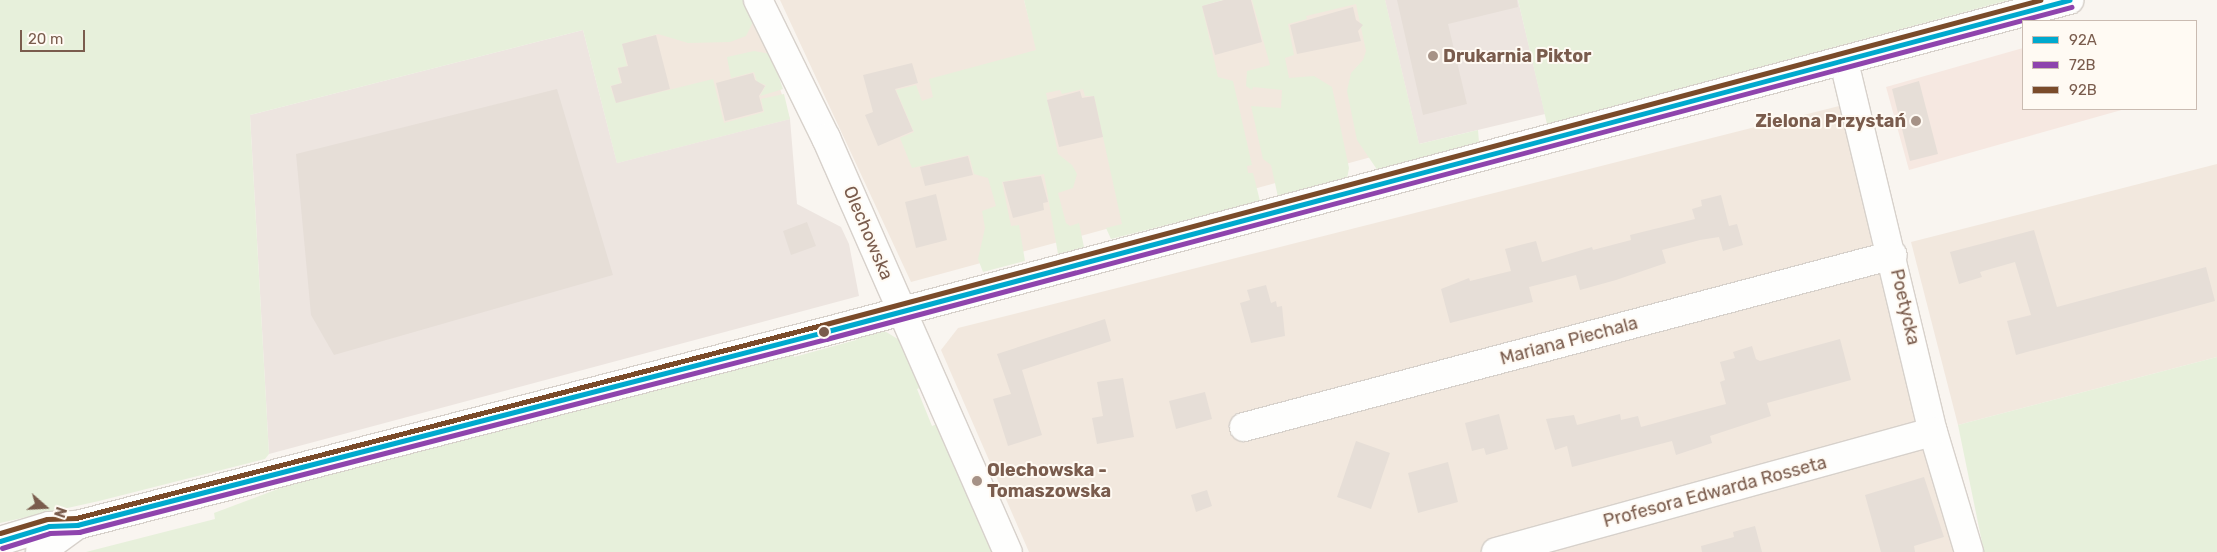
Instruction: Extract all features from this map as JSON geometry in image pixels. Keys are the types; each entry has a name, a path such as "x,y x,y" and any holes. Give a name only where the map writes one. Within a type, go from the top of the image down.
{"street":[{"name":"Olechowska","path":"758,0 826,138 1008,552"},
{"path":"0,540 49,526 77,525 901,311 1844,62 2069,0"},
{"name":"Poetycka","path":"1844,62 1893,256 1933,432 1968,552"},
{"name":"Mariana Piechala","path":"1244,427 1893,256"},
{"name":"Profesora Edwarda Rosseta","path":"1496,552 1933,432"},
{"path":"40,552 77,525"}],"shaded area":[{"path":"780,0 1024,0 1037,50 1223,0 1385,0 1419,144 911,282"},
{"name":"Drukarnia Piktor","path":"1385,0 1518,0 1545,114 1419,144"},
{"path":"754,10 790,119 617,163 589,51"},
{"path":"583,30 617,163 790,119 797,204 841,227 849,244 859,296 269,454 250,115"},
{"path":"2022,48 2022,110 2121,110 1909,170 1886,87"},
{"path":"1843,105 1956,552 1029,552 941,350 958,328"},
{"path":"2217,164 2217,357 1958,425 1911,242"}],"green space":[{"path":"0,0 750,0 754,20 746,36 730,42 688,43 658,34 622,44 627,66 617,68 621,83 610,86 616,103 713,79 724,123 764,112 761,99 784,94 790,119 617,163 583,30 250,115 269,454 265,459 99,501 0,523"},
{"path":"1024,0 1223,0 1202,6 1218,77 1233,81 1252,165 1247,166 1248,173 1253,173 1260,201 1111,239 1106,228 1122,224 1094,96 1085,96 1083,89 1062,94 1060,90 1046,93 1058,154 1072,165 1077,174 1073,188 1058,193 1066,223 1070,226 1079,223 1084,247 1058,254 1044,174 1002,182 1011,226 1019,225 1025,261 983,272 978,259 985,228 982,211 996,206 988,178 974,174 969,155 912,168 900,138 914,132 896,90 916,85 922,101 933,97 929,79 1036,50"},
{"path":"1252,0 1385,0 1419,144 1478,130 1479,142 1378,171 1357,140 1347,91 1351,73 1363,60 1366,51 1356,4 1306,16 1307,19 1288,24 1294,55 1285,58 1289,78 1314,76 1332,87 1349,168 1347,179 1278,197 1271,165 1263,159 1251,106 1281,108 1282,90 1253,87 1252,90 1246,86 1247,71 1270,65"},
{"path":"1518,0 2009,0 1547,124"},
{"path":"754,51 771,54 783,89 760,96 766,85 757,82 754,72 731,78 727,57"},
{"path":"883,330 901,341 922,387 917,389 932,426 937,424 994,548 992,552 86,552 215,519 214,513 302,480 792,352 794,357 856,340 855,335"},
{"path":"2217,357 2217,552 1984,552 1958,425"}],"building":[{"path":"1224,0 1251,0 1262,42 1215,55 1202,6"},
{"name":"Drukarnia Piktor","path":"1397,0 1517,0 1518,7 1448,24 1467,104 1423,115"},
{"path":"1353,7 1356,20 1363,25 1358,31 1361,41 1297,54 1290,25"},
{"path":"656,35 670,89 616,103 611,86 622,83 618,68 628,66 622,44"},
{"path":"912,63 918,83 895,89 913,131 878,146 865,115 873,112 863,75"},
{"path":"753,73 755,80 765,86 759,96 763,111 725,121 716,83"},
{"path":"1919,81 1938,154 1910,161 1892,89"},
{"path":"557,89 613,275 334,355 311,315 296,154"},
{"path":"1080,91 1082,98 1094,96 1103,137 1059,147 1047,100"},
{"path":"968,156 973,175 925,186 920,167"},
{"path":"1041,176 1048,202 1043,203 1044,210 1013,218 1003,182"},
{"path":"936,194 947,240 916,248 905,202"},
{"path":"1721,195 1729,226 1737,224 1743,245 1723,251 1719,237 1662,250 1666,263 1580,290 1576,275 1529,287 1533,302 1450,323 1441,289 1469,278 1470,281 1511,271 1505,249 1536,241 1542,262 1592,247 1593,250 1631,240 1630,235 1695,219 1692,209 1702,206 1701,200"},
{"path":"807,222 816,246 791,255 783,231"},
{"path":"2034,230 2057,307 2206,267 2215,301 2016,355 2007,321 2031,315 2015,262 1980,272 1982,277 1959,284 1950,252"},
{"path":"1266,285 1271,303 1276,301 1277,307 1282,306 1285,336 1251,343 1240,303 1250,300 1247,290"},
{"path":"1105,319 1111,341 1022,370 1042,435 1008,446 993,399 1011,394 997,354"},
{"path":"1840,339 1851,380 1767,403 1771,416 1710,436 1712,443 1676,455 1672,441 1572,467 1567,446 1555,450 1546,419 1574,415 1577,425 1620,414 1621,420 1638,416 1641,427 1726,404 1720,382 1725,380 1720,362 1735,358 1733,352 1752,346 1756,359 1760,361"},
{"path":"1123,378 1134,437 1097,444 1092,418 1103,416 1097,382"},
{"path":"1205,392 1212,419 1176,429 1169,401"},
{"path":"1499,414 1508,449 1486,455 1484,448 1472,451 1465,423"},
{"path":"1356,441 1390,453 1371,509 1337,497"},
{"path":"1448,462 1458,502 1418,513 1408,473"},
{"path":"1924,477 1944,537 1914,546 1915,552 1881,552 1865,495"},
{"path":"1207,490 1212,506 1196,512 1191,495"},
{"path":"1755,526 1762,552 1702,552 1701,546 1734,537 1733,532"}],"transit line":[{"name":"92B","path":"0,533 47,519 76,518 822,325 2040,0"},
{"name":"92A","path":"0,541 49,526 77,525 824,332 2069,0"},
{"name":"72B","path":"2022,20 2071,7"},
{"name":"72B","path":"2,548 50,533 79,532 826,339 2022,20"}],"place":[{"name":"Drukarnia Piktor","path":"1433,56"},
{"name":"Zielona Przystań","path":"1916,121"},
{"name":"Olechowska - Tomaszowska","path":"977,481"}]}
